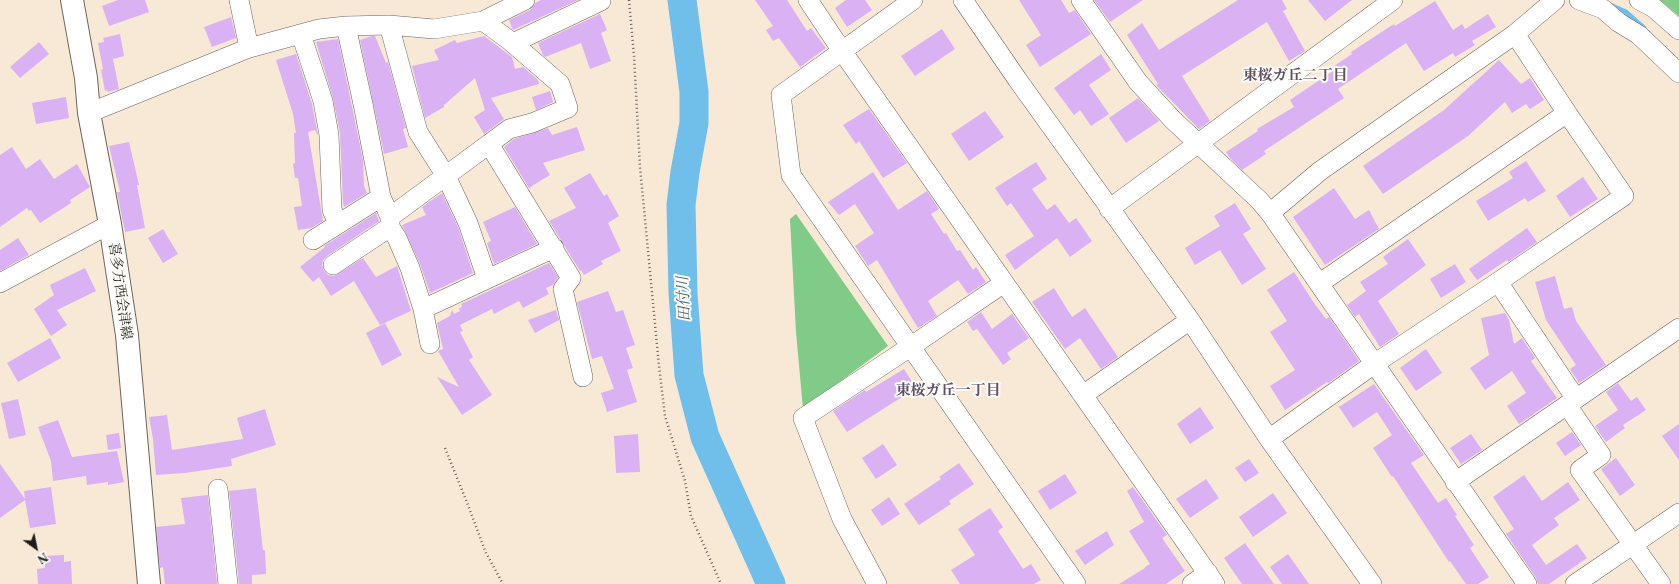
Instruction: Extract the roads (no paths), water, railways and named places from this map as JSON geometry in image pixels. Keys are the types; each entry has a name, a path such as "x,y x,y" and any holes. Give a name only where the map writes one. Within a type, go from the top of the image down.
{"main road":[{"name":"喜多方西会津線","path":"72,0 86,78 89,113 110,224 127,335 148,584"}],"street":[{"path":"239,0 249,48"},
{"path":"89,113 249,48 319,29 346,26 389,25 434,29 484,21 525,0"},
{"path":"808,0 842,51 1212,579 1192,584"},
{"path":"913,0 781,95 791,175 1076,584"},
{"path":"963,0 1109,209 1190,320 1269,439 1372,584"},
{"path":"1081,0 1138,82 1197,144 1258,200 1270,213 1320,283 1455,482 1527,584"},
{"path":"1109,209 1393,0"},
{"path":"1270,213 1320,171 1515,34 1555,0"},
{"path":"1579,0 1603,9 1618,22 1640,35 1679,73"},
{"path":"1639,0 1654,8 1679,30"},
{"path":"513,43 601,1"},
{"path":"333,265 390,222 446,176 510,129 532,123 568,108 560,84 513,43 484,21"},
{"path":"389,25 418,132 446,176 468,222 487,279"},
{"path":"346,26 364,104 379,188 390,222 410,268 423,309 430,344"},
{"path":"301,34 323,100 329,134 332,210 338,223"},
{"path":"1269,439 1374,364 1624,196 1567,114 1515,34"},
{"path":"1320,283 1567,114"},
{"path":"489,144 571,278 563,289 583,377"},
{"path":"313,240 338,223 379,188"},
{"path":"0,283 110,224"},
{"path":"423,309 554,248"},
{"path":"1498,282 1601,454 1580,470 1661,584"},
{"path":"877,584 842,519 803,418 1004,283"},
{"path":"1084,395 1190,320"},
{"path":"1455,482 1679,328"},
{"path":"218,489 228,584"},
{"path":"1575,584 1679,513"}],"waterway":[{"name":"田付川","path":"682,0 694,92 694,123 685,172 681,205 683,293 689,375 705,437 771,584"},
{"path":"1610,5 1626,12 1644,28"}],"district":[{"name":"東桜ガ丘二丁目","path":"1295,76"},
{"name":"東桜ガ丘一丁目","path":"948,391"}]}
